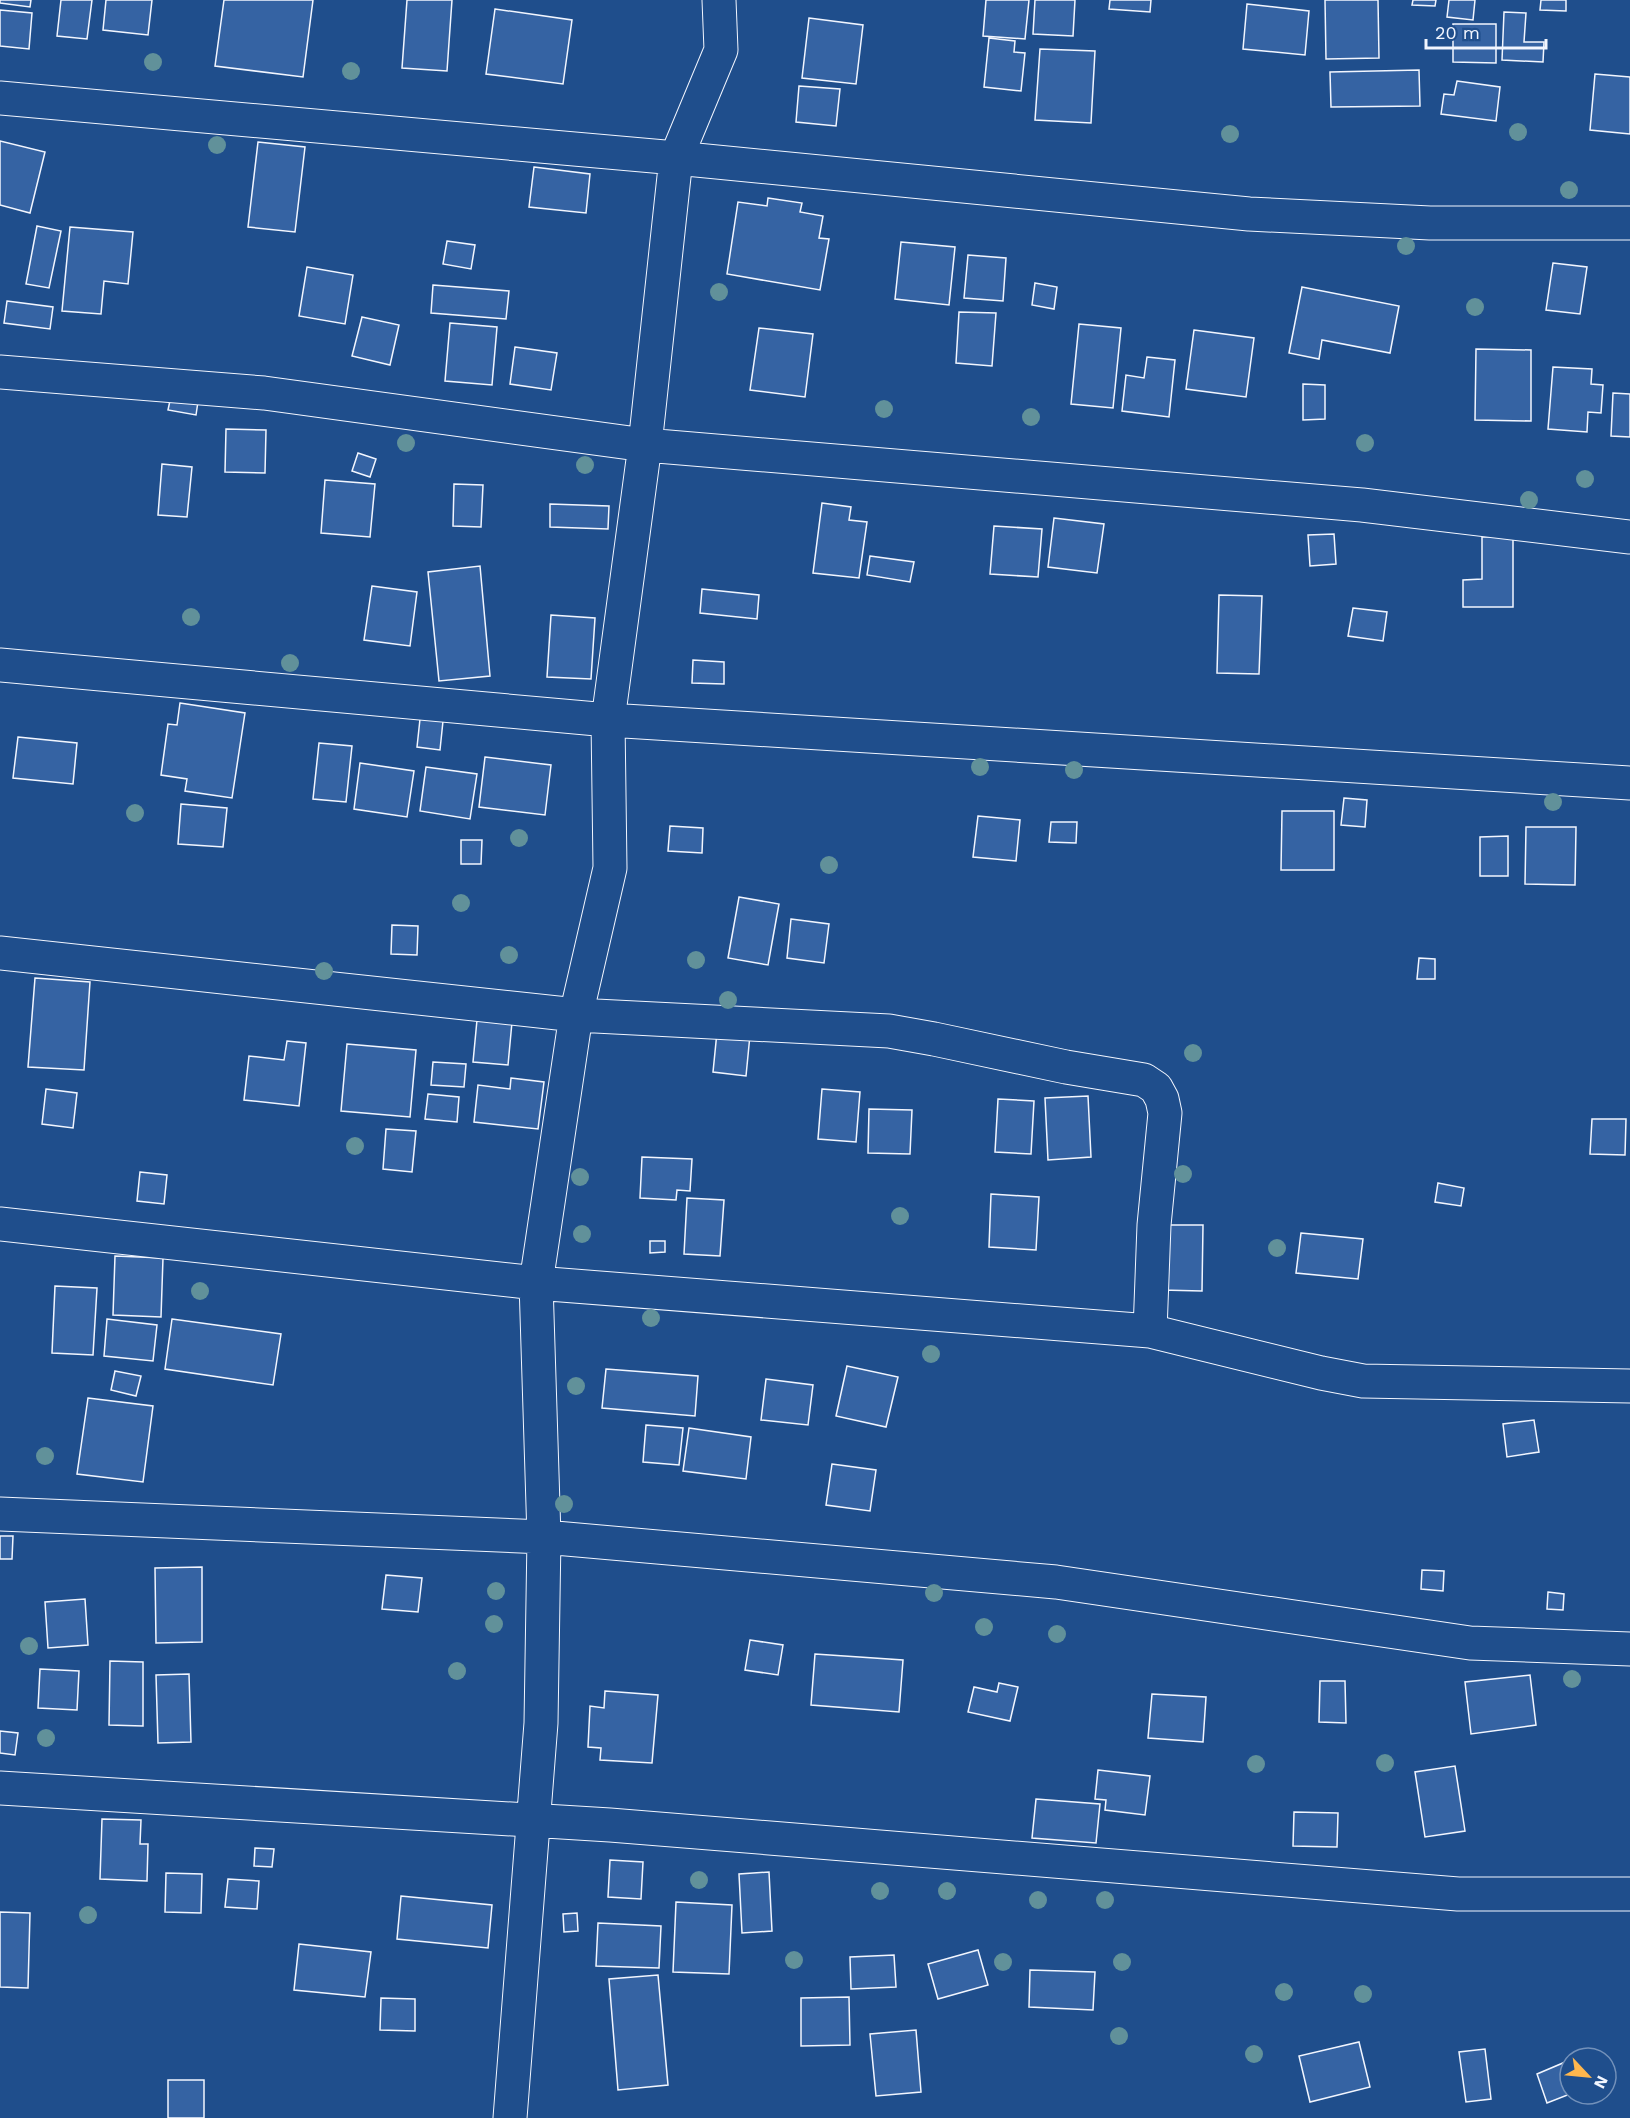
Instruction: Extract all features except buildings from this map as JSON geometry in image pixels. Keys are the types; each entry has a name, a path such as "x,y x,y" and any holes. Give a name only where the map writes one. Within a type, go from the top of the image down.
{"street":[{"path":"510,2118 541,1723 544,1537 536,1283 576,1015 610,868 608,720 645,445 676,158 721,50 719,0"},
{"path":"0,98 676,158 1249,214 1430,223 1630,223"},
{"path":"0,372 264,393 645,445 1362,505 1630,537"},
{"path":"0,665 608,720 1630,783"},
{"path":"0,953 576,1015 889,1031 1066,1067 1144,1080 1156,1088 1162,1099 1165,1113 1154,1225 1150,1331"},
{"path":"0,1224 536,1283 1150,1331 1321,1373 1363,1381 1630,1386"},
{"path":"0,1514 544,1537 1056,1582 1470,1643 1630,1649"},
{"path":"0,1788 634,1827 1458,1894 1630,1894"}]}
